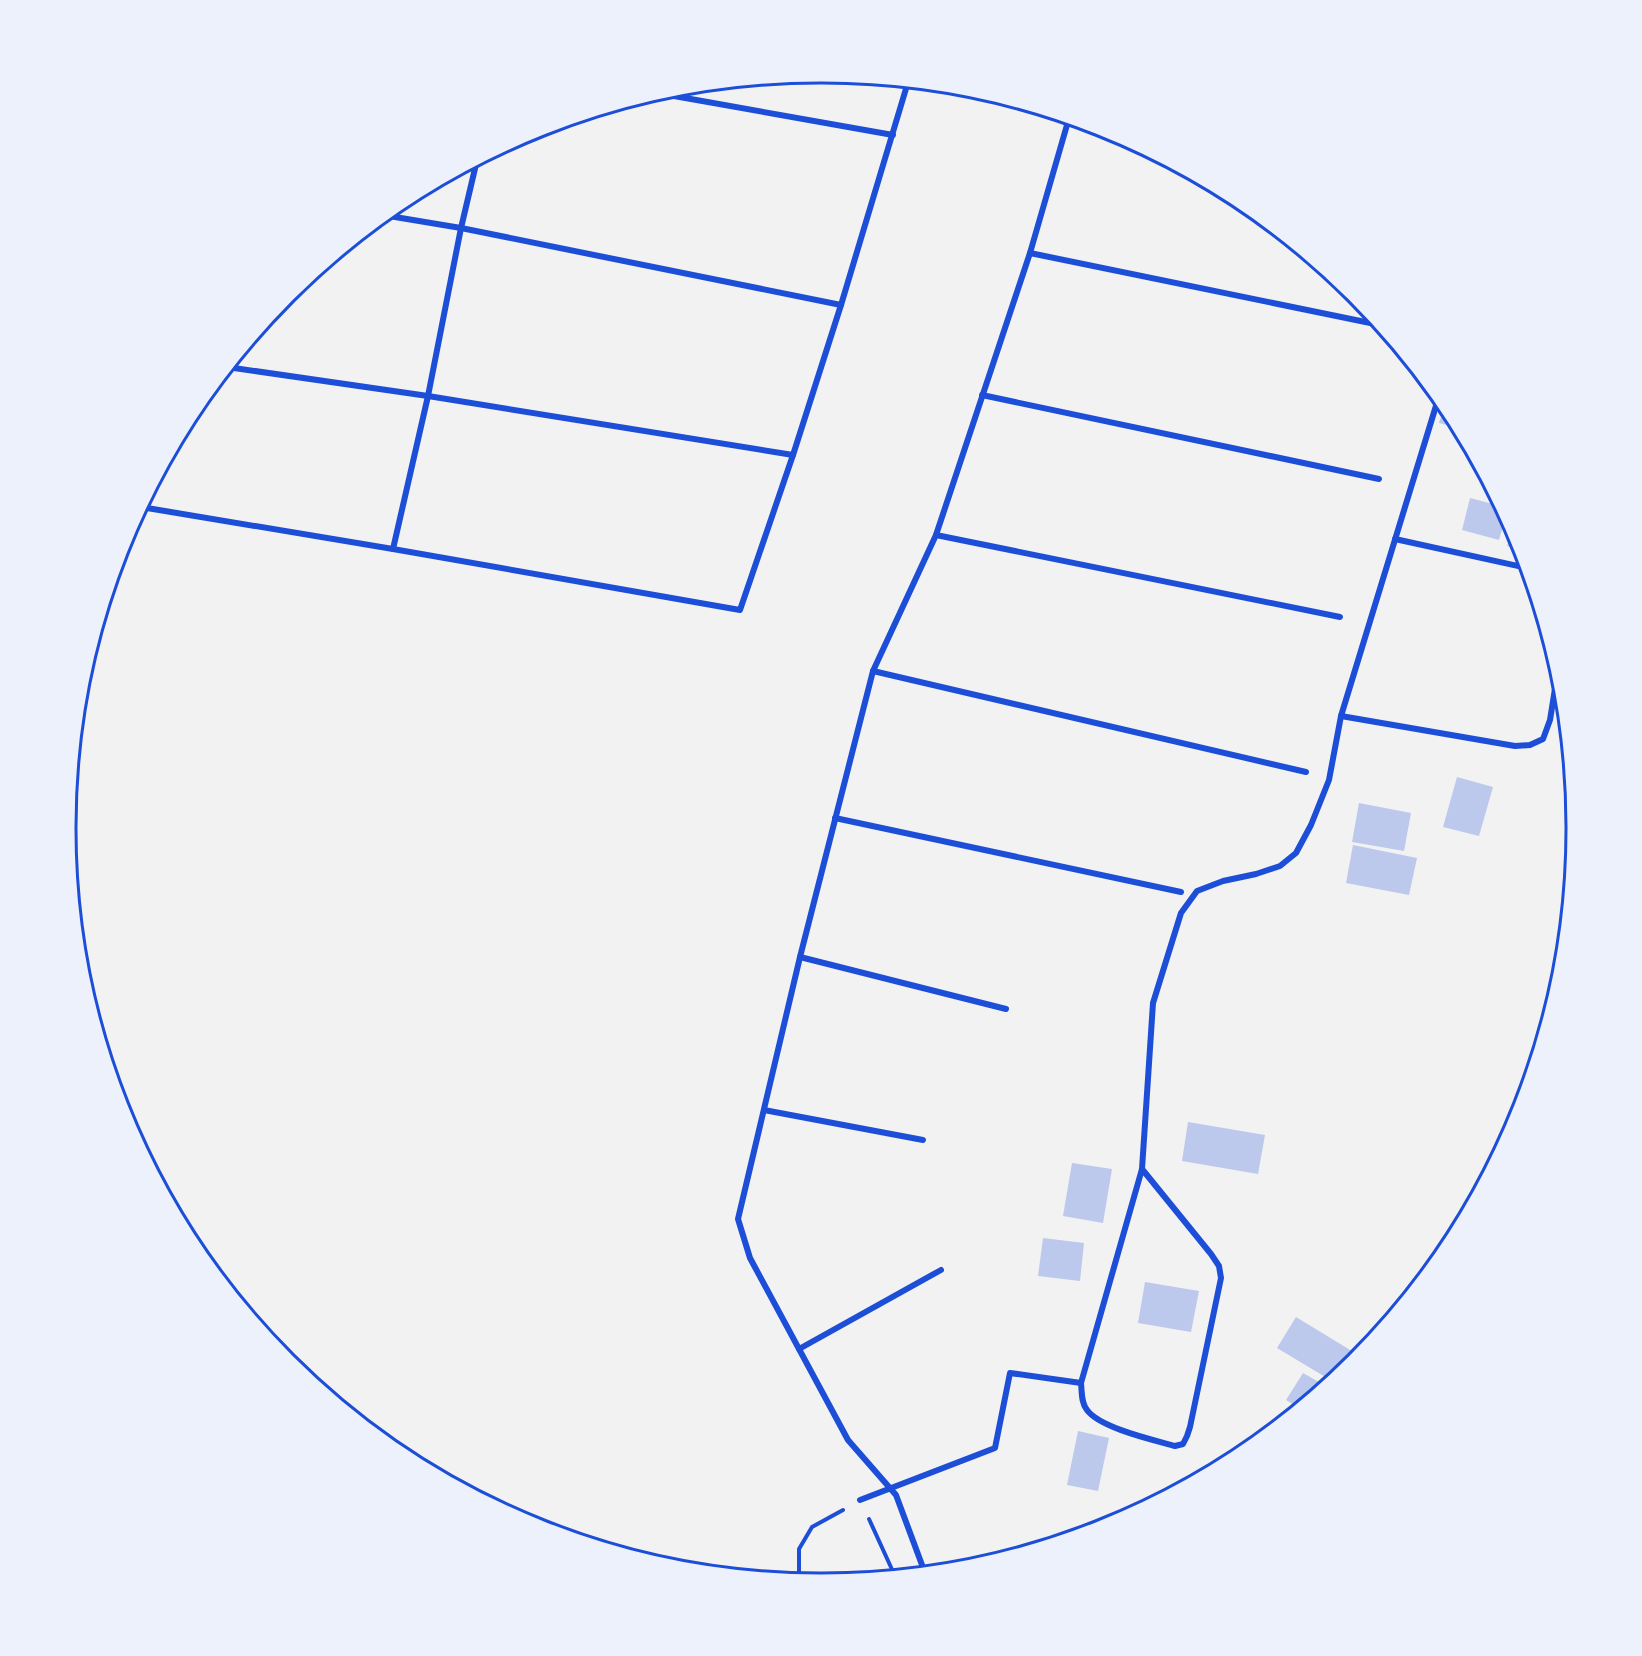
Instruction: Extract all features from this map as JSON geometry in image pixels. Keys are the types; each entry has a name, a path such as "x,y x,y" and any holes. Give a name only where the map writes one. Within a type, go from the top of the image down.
{"street":[{"path":"149,508 740,610 841,305 906,89"},
{"path":"681,97 893,135"},
{"path":"923,1565 896,1495 848,1440 750,1258 738,1219 800,957 873,671 936,535 1030,253 1067,126"},
{"path":"393,549 428,396 475,169"},
{"path":"396,217 461,228 841,305"},
{"path":"1030,253 1367,322"},
{"path":"236,368 428,396 793,455"},
{"path":"982,395 1379,479"},
{"path":"1142,1169 1211,1254 1219,1266 1221,1278 1187,1436 1183,1444 1175,1446 1102,1423 1087,1410 1083,1403 1081,1383 1142,1169 1154,1004 1181,913 1197,891 1223,881 1280,866 1296,853 1311,825 1329,780 1341,716 1435,408"},
{"path":"936,535 1340,617"},
{"path":"1395,539 1517,566"},
{"path":"873,671 1306,772"},
{"path":"1341,716 1515,746 1530,745 1543,739 1550,720 1554,698"},
{"path":"835,818 1181,892"},
{"path":"800,957 1006,1010"},
{"path":"764,1110 923,1140"},
{"path":"799,1349 941,1270"},
{"path":"860,1500 995,1448 1010,1373 1081,1383"}],"path":[{"path":"799,1572 799,1549 812,1527 860,1500 892,1569"}],"building":[{"path":"1441,416 1447,425 1439,423"},
{"path":"1470,498 1491,503 1502,528 1499,540 1462,530"},
{"path":"1457,777 1493,787 1479,836 1443,827"},
{"path":"1359,803 1411,813 1404,851 1352,842"},
{"path":"1353,845 1417,858 1409,895 1346,883"},
{"path":"1188,1122 1265,1135 1258,1174 1182,1161"},
{"path":"1072,1163 1112,1169 1103,1223 1063,1216"},
{"path":"1043,1238 1084,1243 1080,1281 1038,1276"},
{"path":"1145,1282 1199,1291 1191,1332 1138,1323"},
{"path":"1296,1317 1351,1350 1324,1376 1277,1348"},
{"path":"1303,1373 1318,1382 1292,1404 1286,1400"},
{"path":"1078,1431 1109,1438 1098,1491 1067,1485"}]}
